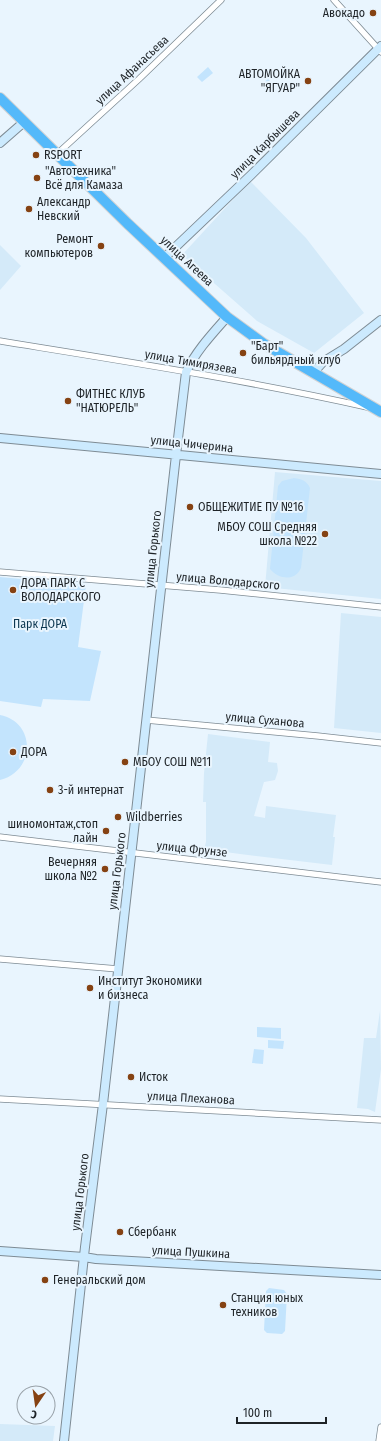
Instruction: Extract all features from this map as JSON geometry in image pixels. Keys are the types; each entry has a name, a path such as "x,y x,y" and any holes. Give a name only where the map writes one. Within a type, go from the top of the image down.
{"highway":[{"name":"улица Агеева","path":"0,98 164,258 227,317 264,344 379,411"}],"main road":[{"name":"улица Карбышева","path":"164,258 234,192 380,49"},
{"path":"0,143 24,122"},
{"name":"улица Горького","path":"64,1441 186,372 202,345 227,317"},
{"path":"313,373 323,362 344,349 381,320"},
{"name":"улица Чичерина","path":"0,438 381,474"},
{"name":"улица Пушкина","path":"0,1251 96,1259 381,1275"}],"street":[{"name":"улица Афанасьева","path":"57,154 140,79 221,0"},
{"path":"334,0 380,49"},
{"name":"улица Тимирязева","path":"0,341 186,372 334,400 379,411"},
{"name":"улица Володарского","path":"0,572 220,590 381,607"},
{"name":"улица Суханова","path":"146,720 381,743"},
{"name":"улица Фрунзе","path":"0,837 132,854 381,882"},
{"path":"0,959 118,969"},
{"name":"улица Плеханова","path":"0,1099 381,1120"},
{"path":"380,1438 381,1427"}],"shaded area":[{"path":"250,181 306,238 364,313 314,353 257,321 182,255"},
{"path":"0,245 21,266 0,290"},
{"name":"МБОУ СОШ Средняя школа №22","path":"275,472 381,481 381,599 265,587"},
{"path":"341,613 381,617 381,733 334,728"},
{"path":"208,734 270,742 268,762 277,763 278,771 275,780 264,782 254,816 265,818 266,806 336,815 333,837 335,837 332,865 204,849 206,842 206,802 203,802 204,773"},
{"path":"380,1011 381,1069 375,1112 368,1109 357,1108 364,1038 376,1038"},
{"path":"0,1424 55,1426 53,1441 0,1441"}],"green space":[{"path":"208,67 213,73 202,82 197,77"},
{"path":"268,79 275,86 270,91 265,90 260,85"},
{"path":"294,478 304,481 310,488 301,568 295,575 286,578 277,575 270,569 278,486 282,481"},
{"name":"Парк ДОРА","path":"0,577 86,585 78,647 101,651 90,701 43,699 41,707 0,701"},
{"name":"ДОРА","path":"0,715 12,719 20,727 25,736 27,747 25,757 20,767 12,775 0,780"},
{"path":"257,1027 281,1028 281,1039 257,1037"},
{"path":"268,1040 284,1041 283,1049 268,1048"},
{"path":"254,1049 264,1050 263,1064 252,1063"},
{"path":"269,1288 284,1290 287,1294 285,1331 282,1334 267,1333 264,1330 266,1291"}],"place":[{"name":"Авокадо","path":"373,13"},
{"name":"АВТОМОЙКА \"ЯГУАР\"","path":"308,81"},
{"name":"RSPORT","path":"36,155"},
{"name":"\"Автотехника\" Всё для Камаза","path":"37,178"},
{"name":"Александр Невский","path":"29,209"},
{"name":"Ремонт компьютеров","path":"101,246"},
{"name":"\"Барт\" бильярдный клуб","path":"243,353"},
{"name":"ФИТНЕС КЛУБ \"НАТЮРЕЛЬ\"","path":"68,401"},
{"name":"ОБЩЕЖИТИЕ ПУ №16","path":"190,507"},
{"name":"МБОУ СОШ Средняя школа №22","path":"325,534"},
{"name":"ДОРА ПАРК С ВОЛОДАРСКОГО","path":"13,590"},
{"name":"ДОРА","path":"13,752"},
{"name":"МБОУ СОШ №11","path":"125,762"},
{"name":"3-й интернат","path":"50,790"},
{"name":"Wildberries","path":"118,817"},
{"name":"шиномонтаж,стоп лайн","path":"106,831"},
{"name":"Вечерняя школа №2","path":"105,869"},
{"name":"Институт Экономики и бизнеса","path":"90,988"},
{"name":"Исток","path":"131,1077"},
{"name":"Сбербанк","path":"120,1232"},
{"name":"Генеральский дом","path":"45,1280"},
{"name":"Станция юных техников","path":"223,1305"}]}
